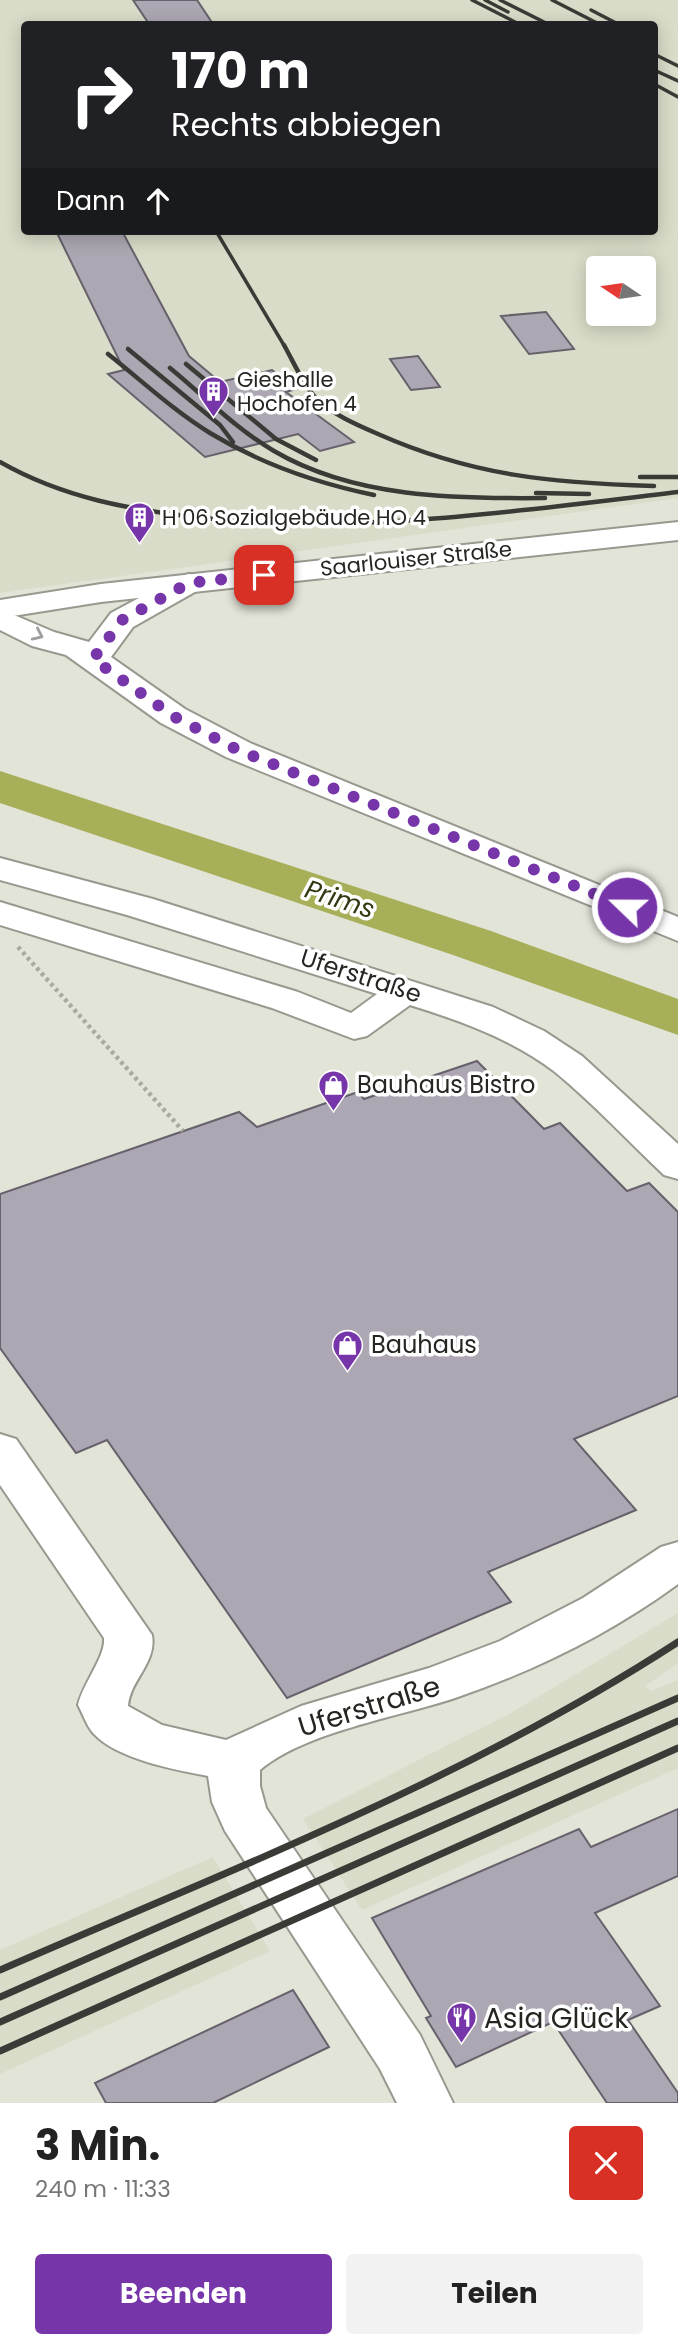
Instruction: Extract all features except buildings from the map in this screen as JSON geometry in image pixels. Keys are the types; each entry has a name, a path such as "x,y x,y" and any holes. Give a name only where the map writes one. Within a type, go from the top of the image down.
{"street":[{"name":"Saarlouiser Straße","path":"15,607 189,583 678,531"},
{"path":"626,536 678,545"},
{"path":"85,653 122,620 189,583"},
{"path":"15,607 73,630 85,653"},
{"path":"0,618 43,639 85,653 173,716 238,750 678,930"},
{"name":"Uferstraße","path":"0,869 140,907 406,989 480,1015 530,1039 568,1064 678,1166"},
{"path":"0,913 285,1000 354,1028 378,1013 406,989"},
{"path":"0,1450 128,1635 129,1653 107,1686 102,1701 110,1723 134,1737 237,1762 234,1766 235,1794 243,1816 400,2052 425,2103"},
{"name":"Uferstraße","path":"237,1762 255,1747 298,1726 460,1677 561,1634 645,1584 678,1559"}],"path":[{"path":"17,946 183,1131"}],"shaded area":[{"path":"0,0 678,0 678,498 0,593"},
{"path":"678,1613 678,1663 645,1686 652,1691 678,1680 678,1768 362,1910 303,1819 511,1713"},
{"path":"213,1857 270,1951 0,2074 0,1950"}],"waterway":[{"name":"Prims","path":"0,786 472,943 678,1018"}],"railway":[{"path":"472,0 513,21"},
{"path":"485,0 508,12"},
{"path":"500,0 542,21"},
{"path":"552,0 593,21"},
{"path":"591,10 612,21"},
{"path":"658,56 678,66"},
{"path":"658,72 678,81"},
{"path":"658,86 678,97"},
{"path":"218,235 285,347"},
{"path":"284,345 306,384 320,402 352,423 413,448 513,475 581,483 654,486"},
{"path":"128,349 220,425 233,442"},
{"path":"108,354 184,415 229,444 289,471 374,495"},
{"path":"186,364 276,439 316,460"},
{"path":"170,368 260,442 305,467 371,487 406,492 476,498 545,498"},
{"path":"0,462 48,485 124,506 176,515 263,522 382,522 441,518 678,492"},
{"path":"640,477 678,477"},
{"path":"536,493 589,494"},
{"path":"0,1970 260,1858 431,1780 598,1691 678,1642"},
{"path":"0,1997 678,1698"},
{"path":"0,2022 678,1721"},
{"path":"0,2051 678,1748"}],"place":[{"name":"Gieshalle Hochofen 4","path":"214,419"},
{"name":"H 06 Sozialgebäude HO 4","path":"139,545"},
{"name":"Bauhaus Bistro","path":"334,1112"},
{"name":"Bauhaus","path":"348,1372"},
{"name":"Asia Glück","path":"461,2045"}],"route":[{"path":"264,575 189,583 122,620 93,659 173,716 238,750 627,907"}]}
